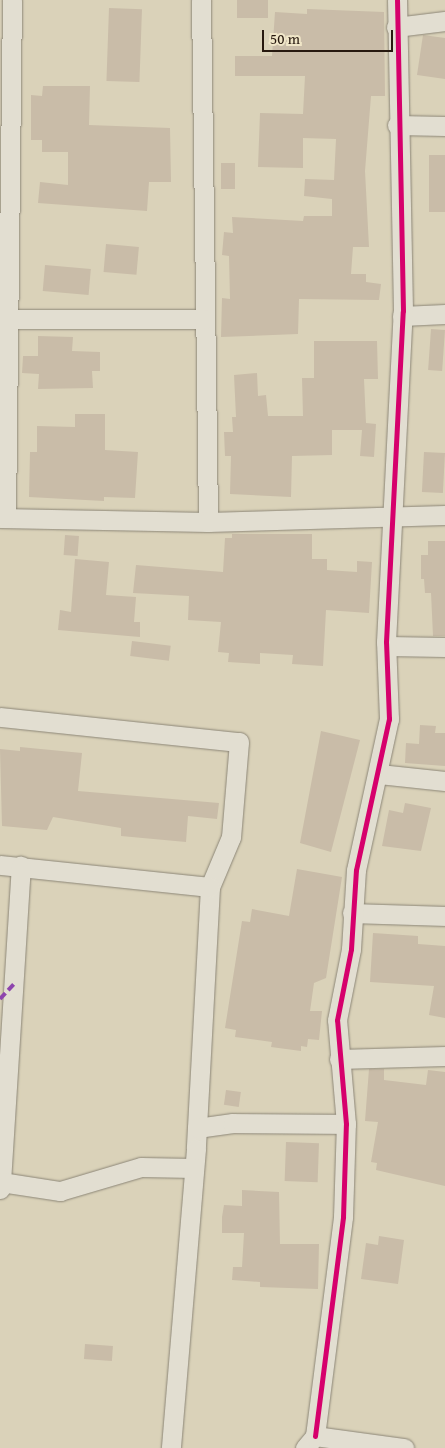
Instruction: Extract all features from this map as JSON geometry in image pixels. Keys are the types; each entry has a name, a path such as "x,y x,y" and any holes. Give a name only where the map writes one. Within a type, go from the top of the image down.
{"street":[{"path":"12,0 6,68 10,319 3,518 208,522 393,515 445,515"},
{"path":"201,0 208,522"},
{"path":"397,0 397,125 402,316 386,646 389,719 379,774 356,870 351,949 337,1020 346,1124 343,1217 310,1442 404,1448"},
{"path":"396,27 445,21"},
{"path":"397,125 445,126"},
{"path":"402,316 445,314"},
{"path":"10,319 204,319"},
{"path":"386,646 445,647"},
{"path":"0,717 239,742 231,837 210,887 198,1128 171,1448"},
{"path":"379,774 445,782"},
{"path":"0,865 210,887"},
{"path":"0,1189 21,866"},
{"path":"352,913 445,916"},
{"path":"340,1059 445,1056"},
{"path":"198,1128 233,1123 346,1124"},
{"path":"1,1182 60,1191 141,1168 194,1168"}],"building":[{"path":"237,0 268,0 268,18 237,18"},
{"path":"109,8 142,9 139,82 106,81"},
{"path":"307,9 384,12 385,96 371,96 365,171 369,247 353,247 351,274 366,274 366,282 381,284 379,300 299,299 298,334 221,337 222,298 230,299 229,256 222,255 224,232 233,233 232,217 303,221 304,216 332,216 332,199 304,196 305,179 334,180 336,139 303,138 303,168 258,167 260,113 303,114 305,76 235,76 235,56 272,56 275,12 307,14"},
{"path":"423,35 445,38 445,79 417,75"},
{"path":"43,86 90,86 89,125 170,128 171,182 149,182 147,211 38,203 40,182 68,185 68,152 42,152 42,140 31,140 31,95 42,96"},
{"path":"429,155 445,155 445,212 429,212"},
{"path":"221,163 235,163 235,189 221,189"},
{"path":"106,244 139,247 136,275 104,272"},
{"path":"45,265 91,269 89,295 43,291"},
{"path":"431,329 445,330 442,371 428,370"},
{"path":"38,336 73,337 72,351 100,352 100,371 92,371 93,388 38,389 39,374 22,373 23,356 38,356"},
{"path":"314,341 377,341 378,379 364,379 366,423 376,424 374,457 360,456 362,430 332,430 332,455 292,456 291,497 230,494 231,456 225,456 224,432 233,432 232,417 236,417 234,375 257,373 258,396 266,395 268,416 303,416 302,378 314,378"},
{"path":"75,414 105,414 105,450 138,452 135,498 104,497 104,501 29,497 30,452 37,452 37,426 75,427"},
{"path":"424,452 445,453 443,493 422,492"},
{"path":"232,534 312,534 312,559 327,559 327,570 357,572 357,561 372,562 369,613 326,610 323,666 292,664 293,655 260,653 260,664 228,662 229,653 218,652 221,622 188,620 189,596 133,593 136,565 223,572 225,538 232,538"},
{"path":"65,535 79,536 78,556 64,555"},
{"path":"428,541 445,541 445,636 433,636 431,593 425,593 424,579 421,579 421,555 428,555"},
{"path":"75,559 109,562 106,595 136,597 134,622 140,622 140,637 58,630 60,610 71,612"},
{"path":"132,641 171,646 169,661 130,656"},
{"path":"420,725 436,726 435,733 445,733 445,766 405,763 406,743 419,744"},
{"path":"321,731 360,740 331,852 300,843"},
{"path":"20,747 82,753 78,791 219,803 217,819 188,816 186,842 121,836 121,828 53,817 47,830 2,826 0,749 20,751"},
{"path":"405,803 431,808 421,851 382,846 389,810 403,813"},
{"path":"297,869 342,877 326,978 314,983 310,1011 322,1011 319,1040 308,1039 307,1047 301,1046 301,1051 271,1047 272,1042 235,1037 236,1030 225,1028 242,921 250,922 252,909 289,916"},
{"path":"373,933 418,936 418,944 445,946 445,1018 429,1015 434,986 370,982"},
{"path":"369,1069 384,1069 384,1080 426,1085 428,1070 445,1072 445,1186 376,1170 377,1163 371,1162 378,1122 365,1121"},
{"path":"226,1090 241,1092 239,1107 224,1105"},
{"path":"286,1142 319,1143 318,1182 285,1181"},
{"path":"242,1190 279,1192 280,1244 319,1244 318,1289 260,1287 260,1282 232,1280 233,1267 242,1267 244,1233 222,1233 222,1217 224,1205 242,1206"},
{"path":"379,1236 404,1240 398,1284 361,1279 366,1243 378,1245"},
{"path":"85,1344 113,1346 112,1361 84,1359"}],"marked path":[{"path":"0,999 14,984"}],"cycle path":[{"path":"315,1436 343,1217 346,1124 337,1020 351,949 356,870 389,719 386,642 403,311 397,0"}]}
